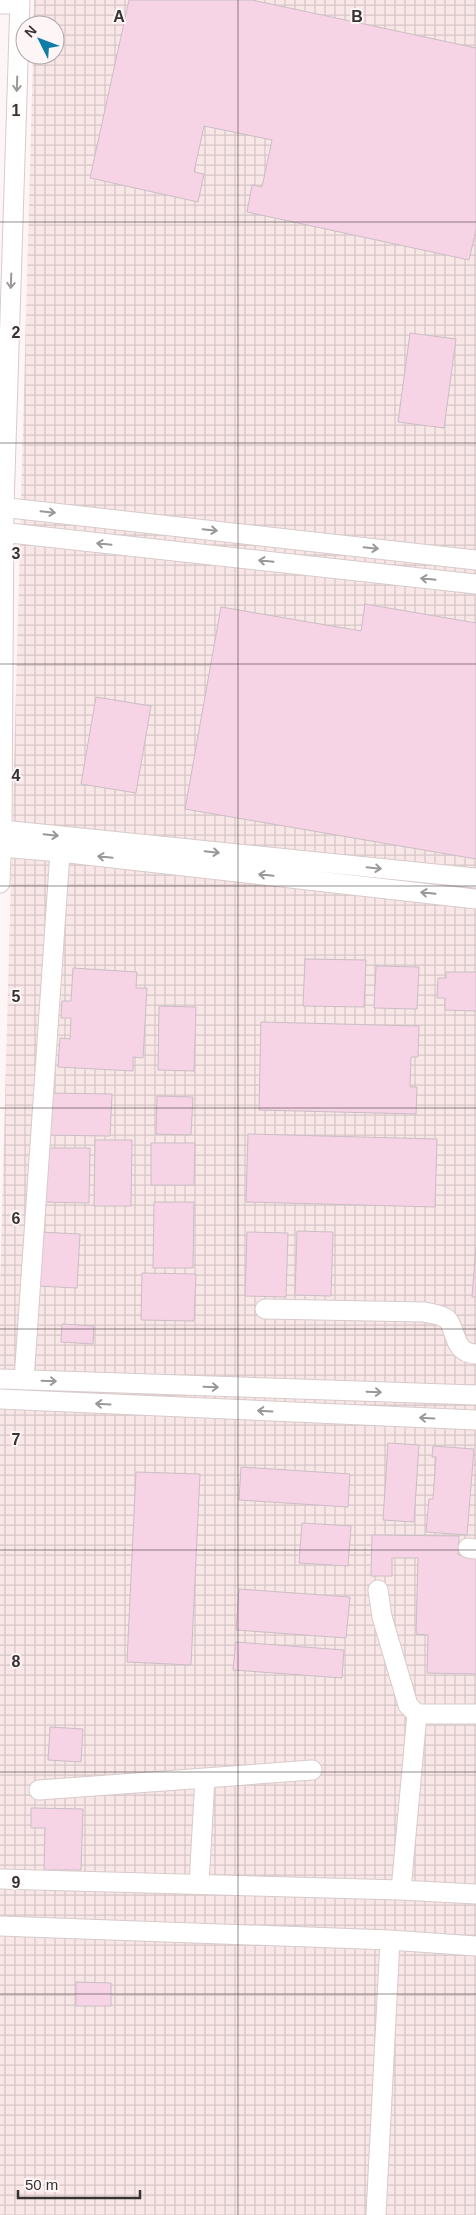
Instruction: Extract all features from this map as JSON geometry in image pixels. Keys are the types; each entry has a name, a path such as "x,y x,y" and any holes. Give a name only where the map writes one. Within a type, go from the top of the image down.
{"street":[{"path":"0,4 20,2 7,171 2,507 2,838 0,883"},
{"path":"2,507 476,560"},
{"path":"2,532 476,584"},
{"path":"2,838 60,852 476,899"},
{"path":"2,838 476,878"},
{"path":"24,1380 60,852"},
{"path":"265,1309 424,1312 440,1315 448,1320 453,1335 461,1347 470,1354 476,1354"},
{"path":"0,1379 476,1395"},
{"path":"0,1399 476,1420"},
{"path":"378,1590 382,1617 408,1705 417,1714 476,1714"},
{"path":"401,1890 417,1714"},
{"path":"39,1790 312,1770"},
{"path":"199,1884 205,1778"},
{"path":"0,1879 401,1890 476,1894"},
{"path":"0,1926 390,1940 476,1946"},
{"path":"376,2215 390,1940"}],"shaded area":[{"path":"34,0 476,0 476,2215 0,2215 0,1288 33,65 65,65 65,15 33,15"}],"building":[{"path":"129,0 252,0 476,48 476,230 469,260 247,212 252,185 262,187 272,140 204,126 194,172 204,174 198,202 90,178"},
{"path":"410,333 456,339 444,428 398,422"},
{"path":"365,604 476,623 476,859 185,809 221,607 361,631"},
{"path":"96,697 151,706 136,793 81,784"},
{"path":"305,959 366,960 364,1007 303,1006"},
{"path":"376,966 419,967 417,1009 374,1008"},
{"path":"73,968 137,972 136,988 147,988 143,1058 133,1057 133,1071 58,1067 60,1038 70,1039 71,1018 61,1018 62,1001 71,1001"},
{"path":"446,972 476,972 476,1011 445,1010 445,998 437,998 438,978 446,978"},
{"path":"159,1006 196,1007 194,1071 158,1070"},
{"path":"261,1022 419,1026 418,1057 411,1057 410,1087 417,1087 416,1114 259,1110"},
{"path":"47,1093 112,1094 110,1136 45,1135"},
{"path":"157,1096 193,1097 191,1135 156,1134"},
{"path":"248,1134 437,1139 435,1207 246,1202"},
{"path":"95,1140 132,1140 131,1206 94,1206"},
{"path":"151,1143 195,1143 194,1185 151,1185"},
{"path":"44,1148 90,1148 89,1203 42,1202"},
{"path":"154,1202 194,1202 193,1268 153,1268"},
{"path":"297,1231 333,1232 331,1296 295,1295"},
{"path":"40,1232 80,1234 77,1288 37,1286"},
{"path":"247,1232 288,1233 286,1297 245,1296"},
{"path":"476,1247 476,1297 472,1297"},
{"path":"142,1273 196,1274 194,1321 141,1320"},
{"path":"62,1324 94,1326 93,1344 61,1342"},
{"path":"388,1443 419,1445 414,1522 383,1520"},
{"path":"433,1446 474,1449 467,1535 426,1532 429,1499 433,1499 436,1457 432,1457"},
{"path":"241,1467 350,1474 348,1507 239,1500"},
{"path":"136,1472 200,1474 191,1665 127,1662"},
{"path":"302,1523 351,1526 348,1566 299,1563"},
{"path":"372,1535 459,1536 458,1555 476,1555 476,1674 427,1673 428,1635 416,1634 418,1558 392,1558 392,1576 371,1576"},
{"path":"239,1589 350,1597 346,1638 236,1630"},
{"path":"236,1642 344,1650 342,1678 233,1670"},
{"path":"50,1727 83,1729 81,1762 48,1760"},
{"path":"31,1808 83,1809 81,1870 44,1870 45,1828 31,1828"},
{"path":"76,1982 111,1983 111,2006 76,2006"}]}
